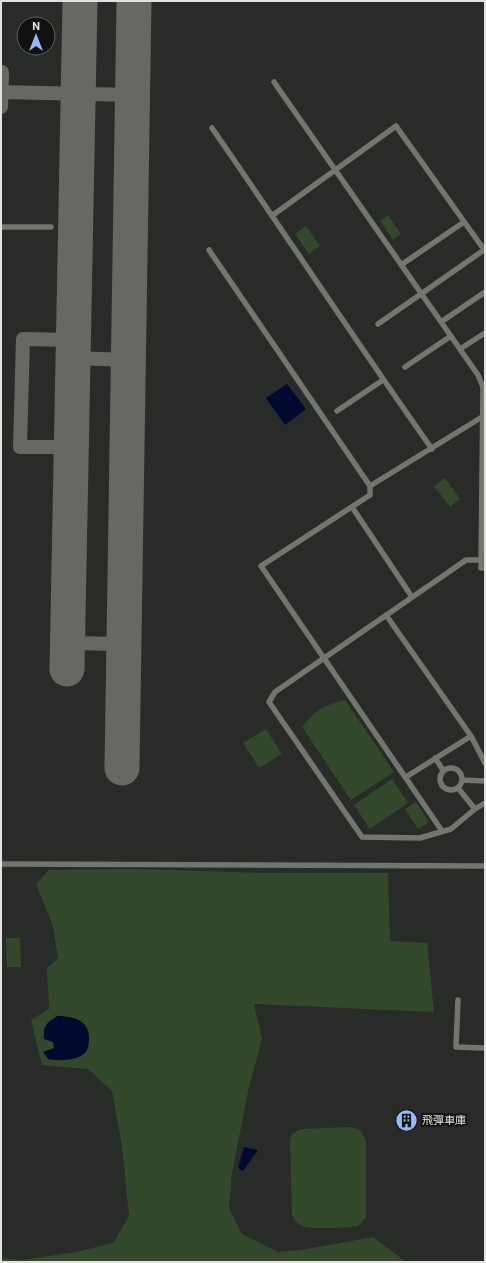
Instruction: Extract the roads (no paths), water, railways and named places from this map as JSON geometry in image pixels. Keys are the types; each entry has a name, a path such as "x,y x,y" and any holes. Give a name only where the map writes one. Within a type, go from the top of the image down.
{"street":[{"path":"274,82 478,375 483,387 481,568 485,568"},
{"path":"273,215 396,126 485,250 378,324"},
{"path":"212,128 273,215 383,380 432,449"},
{"path":"401,265 464,222"},
{"path":"1,227 51,228"},
{"path":"209,250 370,486 370,496 261,566 442,831"},
{"path":"441,322 485,292"},
{"path":"460,349 485,333"},
{"path":"405,367 451,336"},
{"path":"337,411 383,380"},
{"path":"370,486 482,417"},
{"path":"352,507 412,597"},
{"path":"481,560 466,560 275,692 269,702 362,837 420,838 451,829 475,809 485,803"},
{"path":"386,615 471,736 485,763"},
{"path":"406,777 471,736"},
{"path":"435,758 443,770"},
{"path":"450,768 458,770 462,776 462,780 458,788 448,790 442,786 439,780 443,770 450,768"},
{"path":"462,780 485,781"},
{"path":"458,788 475,809"},
{"path":"1,864 485,866"},
{"path":"458,1000 456,1047 484,1048"}],"water":[{"path":"287,384 306,409 285,425 266,398"},
{"path":"57,1016 74,1018 84,1023 87,1027 89,1033 89,1043 84,1054 76,1058 57,1060 48,1059 43,1052 54,1048 53,1042 44,1039 44,1031 46,1025"},
{"path":"244,1147 258,1150 243,1171 238,1168"}],"place":[{"name":"飛彈車庫","path":"407,1120"}]}
